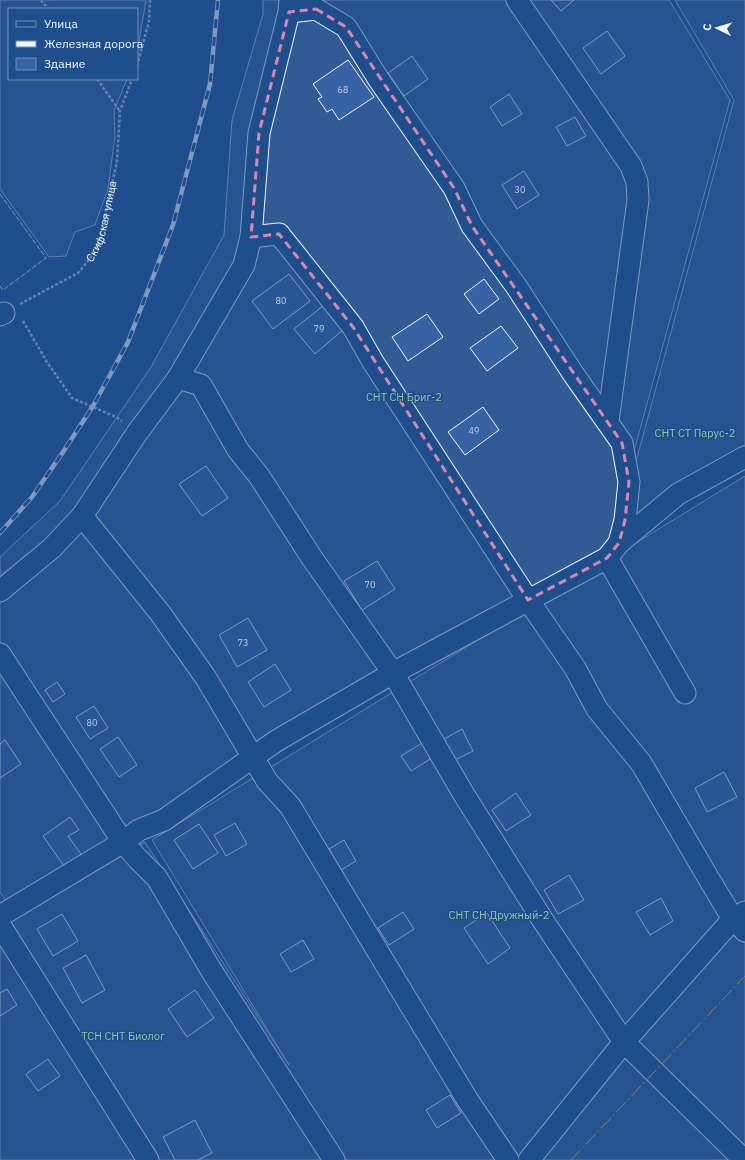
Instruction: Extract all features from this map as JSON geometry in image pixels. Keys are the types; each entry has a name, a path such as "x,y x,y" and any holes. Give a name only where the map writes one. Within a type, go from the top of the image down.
{"street":[{"path":"516,0 631,166 637,182 638,200 608,421"},
{"path":"0,591 52,548 82,516 137,433 178,378 244,265 251,237 259,133 290,6 316,9 346,28 379,80 454,188 472,226 516,286 574,375 608,421 622,443 629,482 625,520 613,550 685,693"},
{"path":"251,237 279,234 353,327 373,362 528,600 575,668 597,709 641,763 741,920 624,1042 530,1160"},
{"path":"178,378 201,385 238,450 259,476 312,558 393,673 463,792 542,919 624,1042 744,1160"},
{"path":"0,916 123,842 139,830 164,820 276,742 393,673 528,600 613,550 678,494 744,458"},
{"path":"82,516 160,613 206,678 267,781 290,806 467,1099 508,1160"},
{"path":"0,654 123,842 157,878 211,970 334,1160"},
{"path":"0,925 148,1160"}],"path":[{"path":"41,0 47,8"},
{"path":"138,62 149,21 150,0"},
{"path":"98,80 120,110"},
{"name":"Скифская улица","path":"2,314 78,273 91,257 100,240 109,202 117,161 120,110 132,80"},
{"path":"2,314 22,320 47,362 72,398 116,417 137,433"}],"highlighted area":[{"path":"316,9 346,27 454,188 472,226 622,443 629,482 625,520 619,543 607,558 528,600 353,327 279,234 251,237 259,133 289,12"}],"shaded area":[{"path":"0,0 146,0 138,48 138,8 8,8 8,80 127,80 114,111 115,136 108,189 95,225 75,232 66,256 49,257 0,189"},
{"name":"СНТ СН Бриг-2","path":"263,0 669,0 730,100 607,550 15,915 0,892 0,557 60,501 151,367 224,235 232,120 263,14"},
{"name":"СНТ СТ Парус-2","path":"675,0 745,0 745,464 615,539 734,100"},
{"name":"СНТ СН Дружный-2","path":"745,476 745,1160 0,1160 0,902 13,921 145,842 289,1065 152,840"}],"building":[{"path":"551,0 574,0 561,11"},
{"path":"607,31 625,56 601,74 583,48"},
{"path":"412,56 428,79 404,96 388,73"},
{"path":"348,60 374,97 339,120 332,109 327,112 318,99 322,97 313,84"},
{"path":"509,94 522,114 502,126 490,107"},
{"path":"575,117 586,136 567,146 556,127"},
{"path":"524,171 539,195 517,209 502,185"},
{"path":"289,274 310,301 273,329 252,301"},
{"path":"484,279 499,299 479,314 464,294"},
{"path":"324,305 344,329 315,354 294,329"},
{"path":"427,314 443,337 408,361 392,337"},
{"path":"501,326 518,348 487,371 470,348"},
{"path":"483,407 499,430 465,455 448,432"},
{"path":"206,466 228,498 202,516 179,484"},
{"path":"377,561 395,589 362,610 344,581"},
{"path":"248,618 267,650 237,667 219,635"},
{"path":"275,664 291,690 264,707 248,682"},
{"path":"57,682 65,694 53,702 45,690"},
{"path":"94,706 108,728 90,739 76,717"},
{"path":"462,729 473,751 455,760 444,739"},
{"path":"118,737 137,765 119,777 100,749"},
{"path":"5,740 21,764 0,778 0,744"},
{"path":"422,743 432,758 411,771 401,756"},
{"path":"724,772 737,797 707,812 695,788"},
{"path":"516,793 531,815 506,831 492,810"},
{"path":"70,817 79,830 68,836 83,857 66,869 43,836"},
{"path":"235,823 247,844 226,856 214,835"},
{"path":"199,824 218,853 193,869 174,840"},
{"path":"344,840 356,861 341,870 329,849"},
{"path":"569,875 584,900 558,914 544,890"},
{"path":"661,898 673,921 650,935 636,912"},
{"path":"403,912 414,929 389,945 378,928"},
{"path":"487,913 510,948 488,964 464,928"},
{"path":"62,914 78,941 53,956 37,929"},
{"path":"303,940 314,959 291,972 280,954"},
{"path":"86,955 105,990 82,1003 63,968"},
{"path":"7,989 17,1005 0,1016 0,993"},
{"path":"195,990 214,1018 187,1037 168,1009"},
{"path":"48,1059 60,1076 38,1091 26,1074"},
{"path":"450,1095 461,1113 437,1128 426,1110"},
{"path":"195,1120 212,1153 198,1160 175,1160 163,1137"}],"railway":[{"path":"0,533 32,497 63,452 93,406 128,342 173,225 210,84 218,0"}],"fence":[{"path":"0,194 46,258 3,290 0,286"}],"power":[{"path":"571,1160 745,976"}],"park label":[{"name":"ТСН СНТ Биолог","path":"123,1036"}]}
